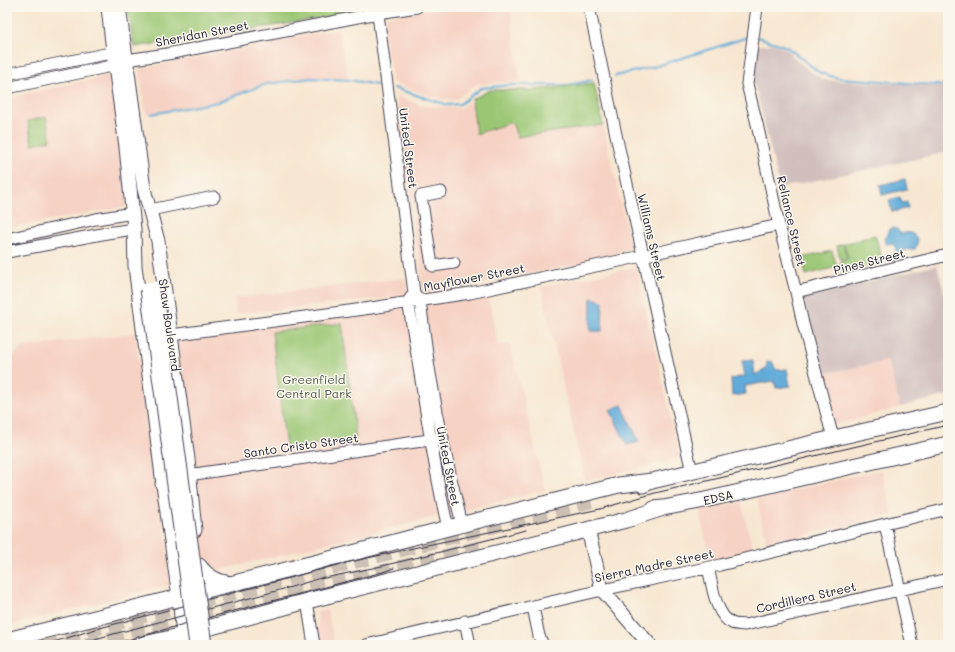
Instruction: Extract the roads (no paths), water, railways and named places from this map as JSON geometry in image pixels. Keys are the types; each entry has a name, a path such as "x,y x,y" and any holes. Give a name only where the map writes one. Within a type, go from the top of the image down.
{"highway":[{"path":"7,640 322,562 454,520 619,485 652,481 948,412"},
{"name":"EDSA","path":"487,546 623,511 663,508 705,500 948,444"},
{"path":"598,499 621,493 652,481"},
{"path":"163,482 172,495 181,519 191,594 198,619 202,624 189,639"},
{"path":"140,645 189,639 307,602 626,520 663,508"},
{"path":"199,566 206,574 214,579 232,584"}],"main road":[{"name":"Shaw Boulevard","path":"108,7 122,57 144,189 158,241 188,459 199,566 191,594 189,639"},
{"name":"Shaw Boulevard","path":"119,7 126,147 133,213 135,266 163,482"},
{"path":"144,189 151,289"},
{"path":"134,229 151,289"},
{"name":"Shaw Boulevard","path":"151,289 189,639"},
{"name":"Shaw Boulevard","path":"151,289 205,645"},
{"path":"161,463 175,466 188,459"},
{"path":"588,529 602,590 650,645"},
{"name":"Shaw Boulevard","path":"189,639 210,645"}],"street":[{"name":"Sheridan Street","path":"122,57 169,53 378,10 417,7"},
{"name":"Williams Street","path":"589,7 618,144 692,472"},
{"name":"Reliance Street","path":"757,7 747,84 803,324 833,438"},
{"name":"United Street","path":"378,10 430,439 454,520"},
{"path":"7,74 122,57"},
{"path":"7,88 122,57"},
{"path":"441,192 421,195 432,265 454,263"},
{"path":"150,210 214,197"},
{"path":"7,238 96,219 133,213"},
{"name":"Mayflower Street","path":"171,335 371,308 414,299 478,291 644,256 779,225"},
{"path":"7,252 134,229"},
{"name":"Pines Street","path":"796,292 948,255"},
{"name":"United Street","path":"414,299 430,368 443,438 454,520"},
{"name":"Santo Cristo Street","path":"163,482 189,475 443,438"},
{"name":"Sierra Madre Street","path":"366,645 391,642 465,621 708,567 948,509"},
{"path":"885,524 912,645"},
{"name":"Cordillera Street","path":"708,567 716,600 723,617 733,624 744,625 948,579"},
{"path":"307,602 314,645"},
{"path":"533,607 539,636 543,645"},
{"path":"465,621 470,645"}],"water":[{"path":"905,179 907,189 882,195 880,185"},
{"path":"900,197 902,203 907,202 908,208 892,212 889,200"},
{"path":"889,229 897,229 901,234 909,233 915,236 917,238 917,245 915,249 905,250 898,258 892,261 891,256 896,253 896,249 892,244 886,244 884,239 888,235"},
{"path":"591,298 603,301 602,331 590,331"},
{"path":"753,360 755,375 766,369 767,362 772,361 776,370 787,369 790,386 776,388 774,381 745,386 746,394 732,396 731,379 745,376 742,361"},
{"path":"622,405 639,442 627,445 610,410"}],"waterway":[{"path":"615,76 657,66 748,37"},
{"path":"758,37 787,47 820,73 838,78 948,86"},
{"path":"151,114 218,102 266,84 311,78 350,80 382,86"},
{"path":"394,88 448,105 460,104 481,88 511,85 568,85 593,80"}],"tunnel":[{"path":"42,642 598,499"},
{"path":"86,645 487,546"}],"tram line":[{"path":"44,645 96,629 331,566 600,509 655,493 948,425"},
{"path":"320,579 382,566 526,530"},
{"path":"110,645 394,568"},
{"path":"72,645 324,577"}],"park label":[{"name":"Greenfield Central Park","path":"314,386"}]}
